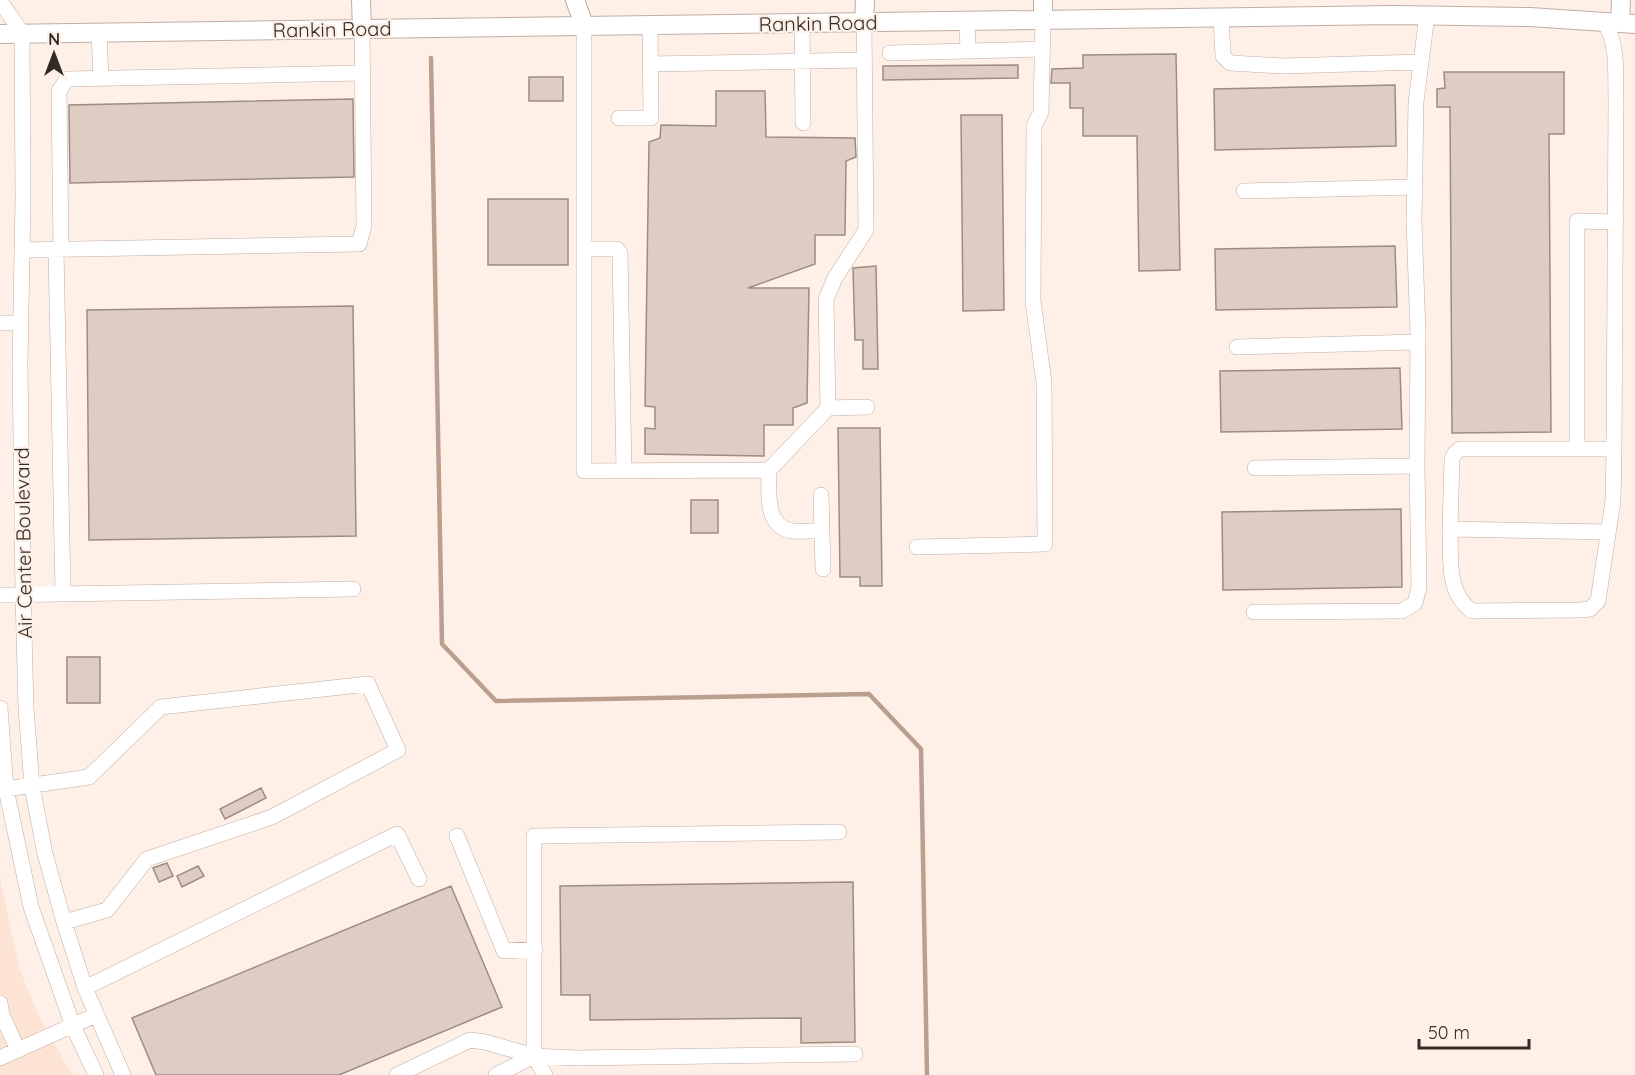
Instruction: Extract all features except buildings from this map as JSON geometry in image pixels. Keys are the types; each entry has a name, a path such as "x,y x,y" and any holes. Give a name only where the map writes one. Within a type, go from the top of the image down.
{"main road":[{"path":"361,0 362,29"},
{"path":"575,0 584,25"},
{"path":"864,23 865,0"},
{"path":"1043,0 1043,18"},
{"path":"1619,23 1621,0"},
{"name":"Rankin Road","path":"0,34 864,23 1417,10 1619,23"}],"street":[{"path":"0,1 22,33"},
{"path":"1254,612 1402,611 1415,603 1419,587 1414,222 1416,102 1421,62 1417,10"},
{"path":"1221,16 1223,56 1230,63 1283,66 1421,62"},
{"path":"917,547 1046,544 1044,383 1033,301 1034,126 1041,112 1043,18"},
{"path":"967,20 968,51"},
{"path":"802,23 804,123"},
{"path":"822,530 792,531 781,528 773,519 770,506 769,470 828,408 826,299 835,278 866,230 864,23"},
{"path":"1614,449 1460,449 1455,453 1452,459 1451,570 1455,591 1462,604 1472,611 1590,609 1599,601 1613,501 1614,449 1616,222 1615,50 1611,32 1619,23"},
{"path":"618,118 651,118 650,24"},
{"path":"584,25 584,471 769,470"},
{"path":"22,250 359,244 364,226 362,29"},
{"path":"99,32 102,79"},
{"name":"Air Center Boulevard","path":"22,33 23,594 26,708 32,786 45,854 64,922 85,988 123,1075"},
{"path":"890,53 1041,49"},
{"path":"651,64 864,60"},
{"path":"63,593 58,91 67,79 362,73"},
{"path":"1244,191 1415,187"},
{"path":"1577,449 1577,221 1616,222"},
{"path":"584,249 617,249 620,253 624,471"},
{"path":"0,323 21,322"},
{"path":"1237,347 1417,342"},
{"path":"828,408 867,407"},
{"path":"1255,468 1417,466"},
{"path":"821,495 823,569"},
{"path":"1450,529 1608,532"},
{"path":"0,595 353,589"},
{"path":"6,789 89,777 161,707 368,684 398,750 272,818 147,859 106,910 64,922"},
{"path":"0,708 6,789 31,907 73,1026 96,1075"},
{"path":"545,1075 534,1056 534,836 839,832"},
{"path":"85,988 397,834 419,879"},
{"path":"457,836 504,951 535,950"},
{"path":"0,1003 2,1015 18,1050"},
{"path":"0,1058 96,1015"},
{"path":"397,1075 470,1040 485,1041 534,1056 577,1058 855,1054"},
{"path":"496,1075 534,1056"}],"shaded area":[{"path":"0,877 19,968 37,1012 72,1075 0,1075"}],"waterway":[{"path":"431,58 442,644 496,701 869,694 921,749 927,1075"}]}
